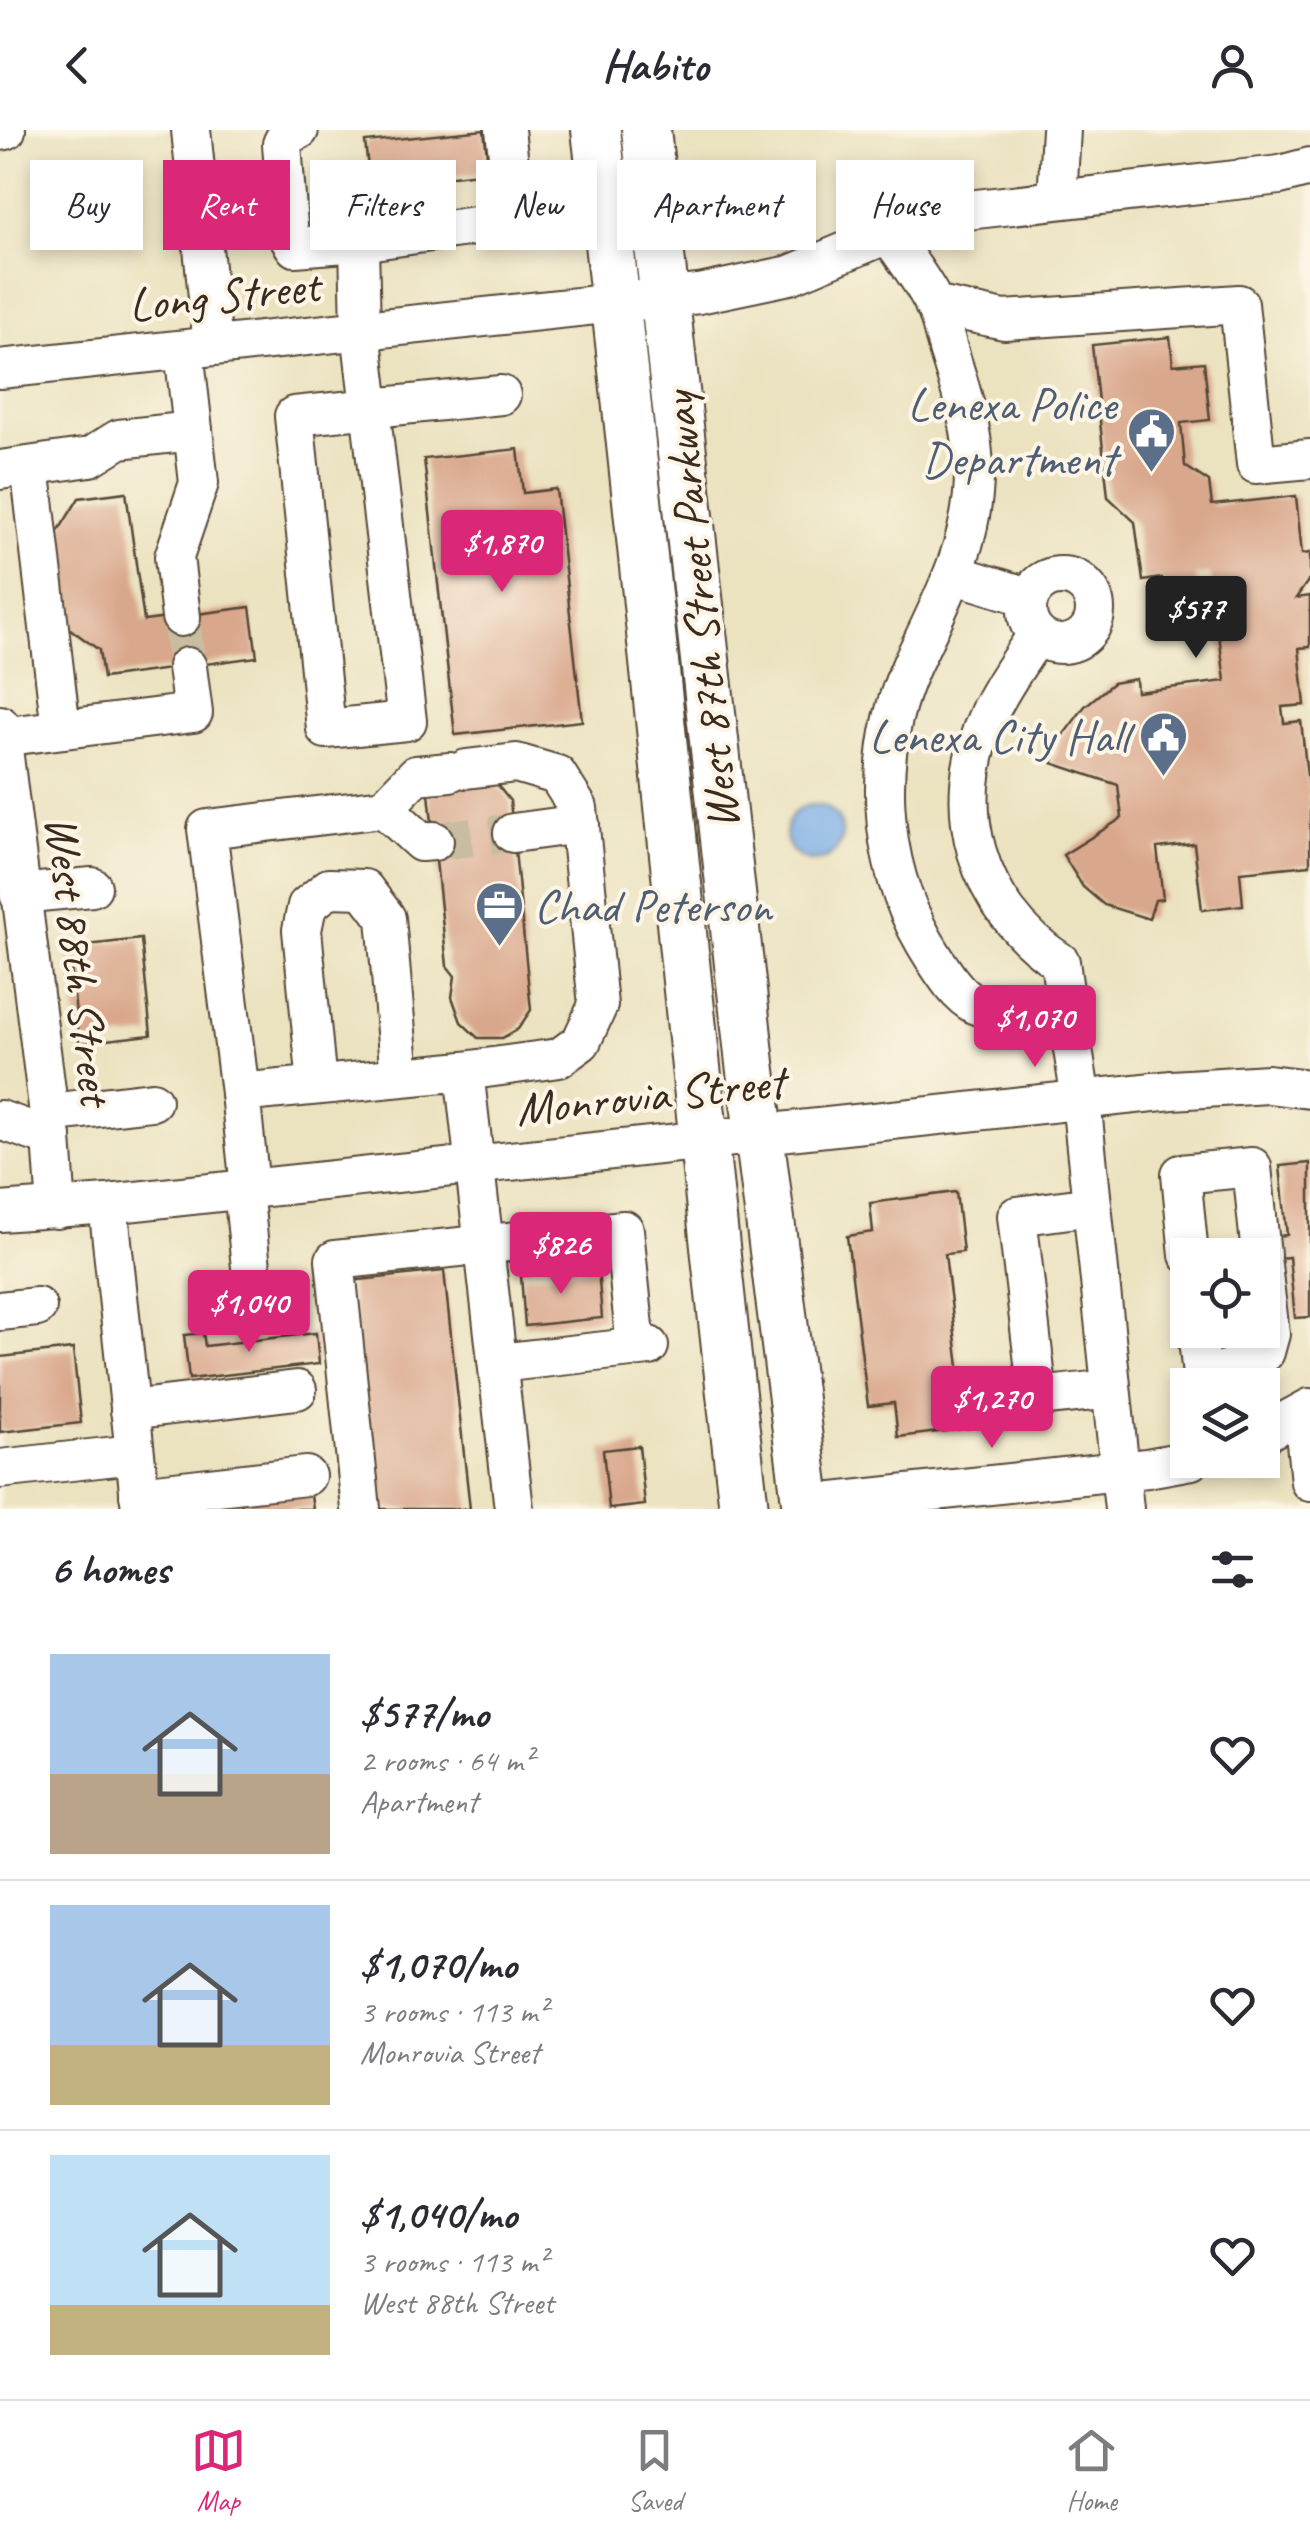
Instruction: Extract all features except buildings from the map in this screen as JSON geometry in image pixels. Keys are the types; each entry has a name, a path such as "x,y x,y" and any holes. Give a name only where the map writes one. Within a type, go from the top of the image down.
{"main road":[{"name":"West 87th Street Parkway","path":"596,130 744,1509"},
{"name":"West 87th Street Parkway","path":"646,130 759,1133 806,1507"}],"street":[{"path":"181,616 174,557 199,483 193,431 198,348 191,130"},
{"path":"456,229 482,226 506,214 513,196 505,130"},
{"path":"1057,199 1061,130"},
{"path":"290,137 289,238 295,247 310,246"},
{"name":"Long Street","path":"974,209 1300,173"},
{"path":"358,250 361,331 370,409 407,721 326,729 294,416 370,409 501,394"},
{"name":"Long Street","path":"0,369 665,298 790,275 854,250"},
{"path":"899,250 934,305 967,409 972,442 972,508 954,574 897,702 885,782 886,826 897,879 916,928 944,975 971,1005 988,1010 1066,1005"},
{"path":"934,305 1004,320 1239,304 1256,464 1310,459"},
{"path":"61,730 15,468 90,457 118,438 193,431"},
{"path":"954,574 1028,597"},
{"path":"1061,576 1076,580 1090,590 1096,605 1091,627 1076,641 1055,643 1037,635 1029,624 1028,597 1047,580 1061,576"},
{"path":"1037,635 1008,677 988,716 974,760 968,803 977,855 993,894 1035,946 1060,962 1081,1100 1124,1509"},
{"path":"1,737 193,713 187,667"},
{"name":"West 88th Street","path":"0,725 6,842 19,894 50,1126 56,1208"},
{"path":"240,1093 560,1058 582,1042 598,1004 578,808 556,775 516,763 416,775 384,808 206,828 240,1093 254,1287"},
{"path":"384,808 421,842 434,842"},
{"path":"513,834 580,824"},
{"path":"19,894 92,888"},
{"path":"317,1086 302,930 307,906 329,888 364,889 386,918 400,1078"},
{"path":"464,1071 514,1509"},
{"name":"Monrovia Street","path":"0,1212 108,1204 1081,1100 1268,1084 1310,1089"},
{"path":"0,1120 50,1126 152,1101"},
{"path":"1187,1238 1181,1174 1252,1166 1259,1238"},
{"path":"108,1204 140,1502 306,1476"},
{"path":"1092,1206 1017,1216 1038,1397 1111,1389"},
{"path":"361,1509 335,1260 624,1230 643,1347 498,1363"},
{"path":"0,1311 38,1307"},
{"path":"1233,1368 1266,1348"},
{"path":"130,1410 296,1390"},
{"path":"1280,1424 1306,1410 1310,1482"},
{"path":"0,1469 134,1454"},
{"path":"806,1507 1170,1463"}],"water":[{"path":"814,805 834,813 842,833 834,853 814,861 794,853 786,833 794,813"}],"tunnel":[{"path":"181,617 187,667"},
{"path":"434,841 513,833"}],"place":[{"name":"Lenexa Police Department","path":"1151,474"},
{"name":"Lenexa City Hall","path":"1163,778"},
{"name":"Chad Peterson","path":"499,948"}]}
